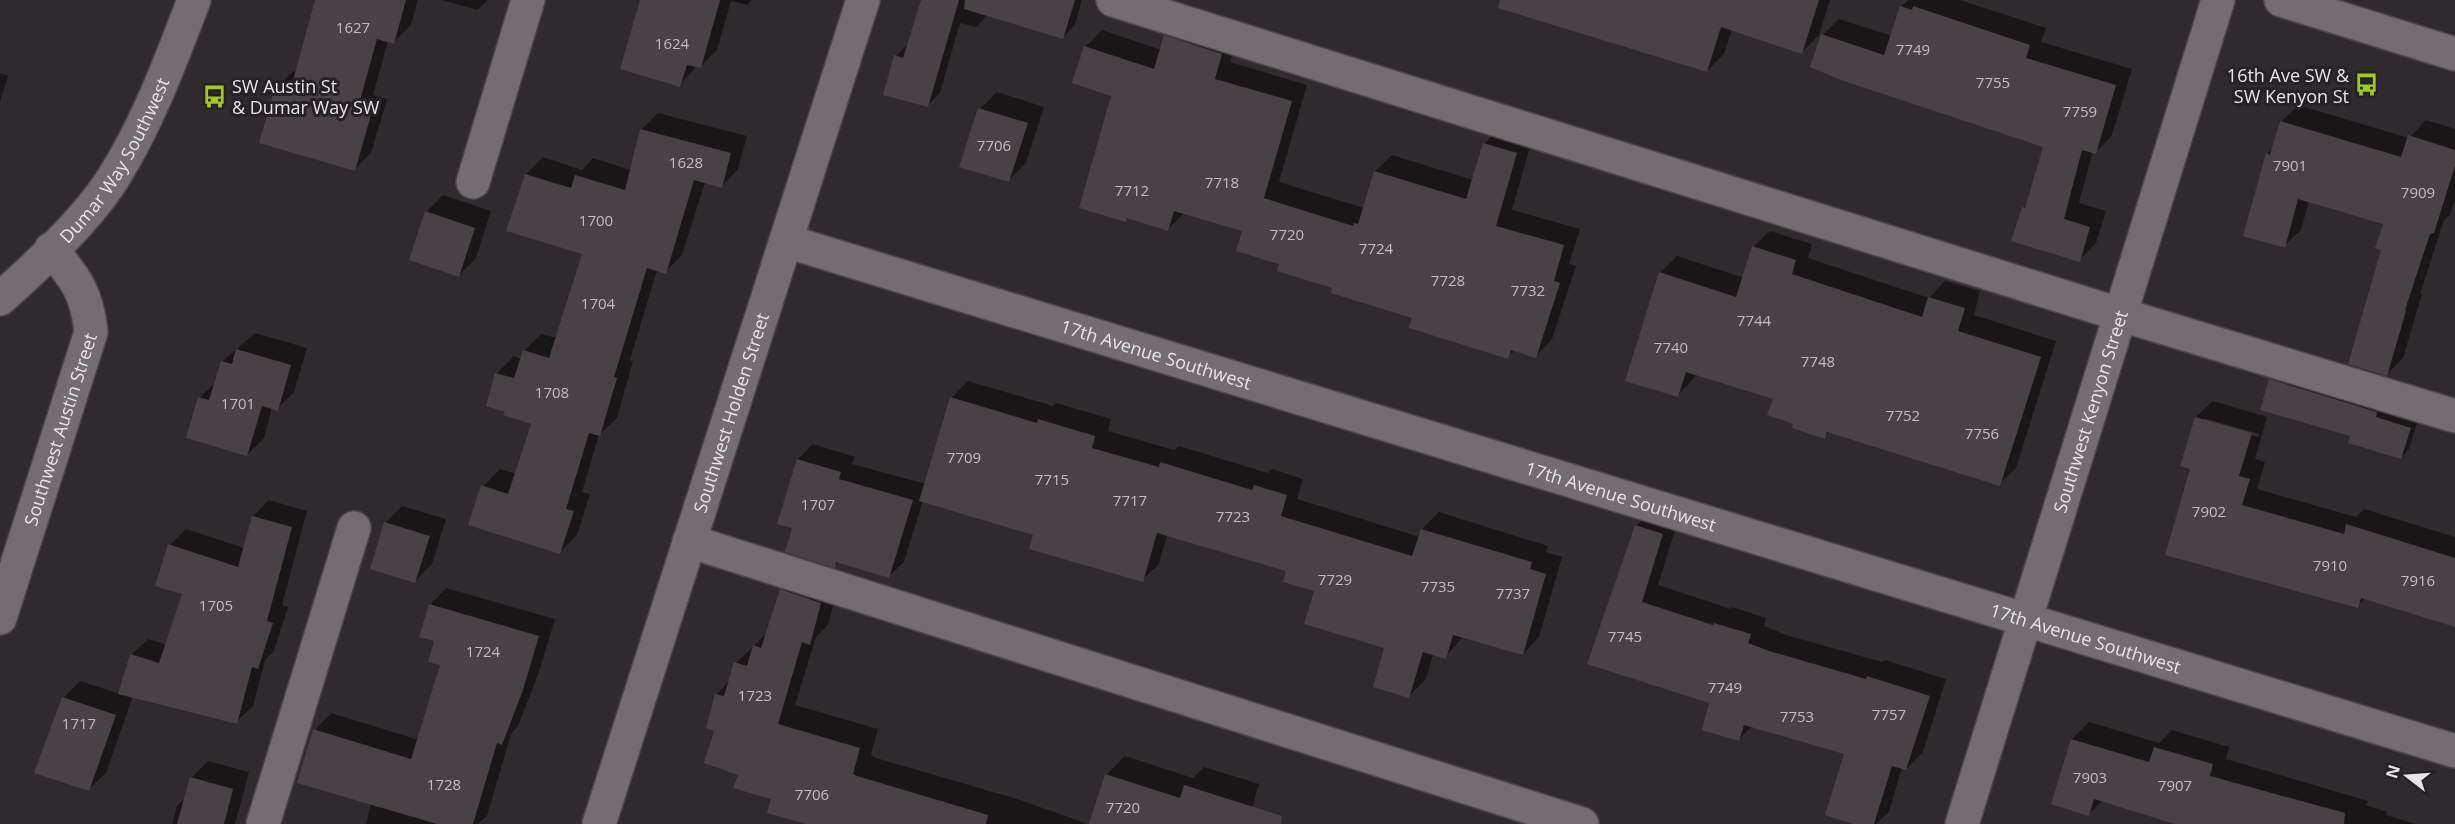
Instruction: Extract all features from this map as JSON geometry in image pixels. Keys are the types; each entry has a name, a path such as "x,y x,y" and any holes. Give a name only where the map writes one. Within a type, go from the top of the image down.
{"street":[{"name":"Dumar Way Southwest","path":"0,299 27,275 83,217 114,177 159,94 194,0"},
{"path":"473,182 528,0"},
{"name":"Southwest Holden Street","path":"599,824 863,0"},
{"path":"1113,0 2455,417"},
{"name":"Southwest Kenyon Street","path":"1962,824 2218,0"},
{"path":"2281,0 2455,54"},
{"name":"17th Avenue Southwest","path":"786,241 2455,751"},
{"name":"Southwest Austin Street","path":"0,618 91,332 89,307 76,279 51,249"},
{"path":"263,824 354,528"},
{"path":"689,541 1582,824"}],"building":[{"path":"315,0 406,0 394,44 377,39 357,111 371,115 355,171 259,143 275,88 290,92"},
{"path":"640,0 720,0 701,68 687,65 680,87 620,69"},
{"path":"921,0 959,0 928,107 883,95 894,55 903,58"},
{"path":"965,0 1075,0 1063,39 964,9"},
{"path":"1500,0 1819,0 1802,54 1721,27 1707,72 1498,8"},
{"path":"1900,6 1912,10 1913,6 2030,45 2026,58 2116,85 2096,154 2082,150 2064,219 2090,227 2080,262 2011,241 2022,207 2025,208 2043,147 1841,80 1810,67 1821,34 1884,55"},
{"path":"1164,35 1222,54 1215,79 1292,101 1264,198 1353,226 1354,223 1358,224 1374,171 1466,199 1483,143 1517,153 1496,226 1564,245 1554,281 1560,283 1536,358 1511,350 1508,359 1409,328 1412,318 1331,293 1332,288 1277,271 1279,264 1236,251 1242,231 1174,211 1168,231 1127,218 1126,222 1079,208 1111,96 1072,83 1084,46 1154,69"},
{"path":"978,108 1028,123 1009,182 959,167"},
{"path":"2280,121 2401,157 2408,135 2455,150 2455,166 2434,233 2430,234 2405,310 2387,376 2348,364 2381,250 2375,248 2383,224 2298,199 2285,248 2243,236 2266,153 2270,155"},
{"path":"640,129 731,153 722,188 694,180 666,274 647,268 614,377 617,378 600,436 589,433 566,509 574,511 560,554 468,525 481,485 508,494 531,424 503,415 505,412 486,406 495,373 514,378 523,350 549,358 582,254 506,231 525,174 571,188 575,175 625,190"},
{"path":"425,211 475,228 459,277 409,260"},
{"path":"1752,246 1796,260 1792,274 1922,317 1928,297 1965,308 1958,331 2041,357 2000,486 1827,432 1825,439 1792,428 1793,424 1767,415 1773,399 1686,372 1678,397 1625,381 1659,272 1736,297"},
{"path":"236,349 291,365 278,411 262,406 247,456 186,438 198,397 209,400 221,361 232,364"},
{"path":"2269,379 2377,412 2376,417 2411,428 2401,459 2348,443 2350,436 2260,410"},
{"path":"950,397 1037,423 1038,419 1095,436 1092,448 1159,467 1160,462 1252,490 1254,485 1287,495 1281,516 1412,556 1421,529 1532,562 1530,569 1546,574 1523,655 1453,635 1446,659 1423,652 1409,698 1373,687 1384,648 1304,624 1314,591 1283,582 1286,571 1157,533 1143,582 1029,549 1033,535 919,501"},
{"path":"2195,417 2252,433 2239,476 2250,479 2242,505 2344,534 2346,524 2455,558 2455,627 2361,598 2358,608 2165,555 2190,469 2180,466"},
{"path":"797,459 841,472 839,479 913,500 889,578 836,562 835,568 785,552 792,528 777,524"},
{"path":"252,516 292,527 267,621 273,623 258,669 252,667 237,724 118,694 130,654 159,663 182,594 155,586 168,544 238,567"},
{"path":"384,522 430,536 415,583 370,569"},
{"path":"1635,525 1663,534 1642,602 1713,625 1714,623 1751,634 1748,643 1769,651 1866,679 1867,676 1930,696 1906,770 1892,766 1874,824 1853,824 1825,815 1844,754 1744,725 1739,741 1702,730 1709,703 1587,664"},
{"path":"780,589 821,603 810,645 802,642 778,724 860,748 853,774 988,815 986,824 806,824 767,813 771,799 733,788 738,775 704,763 714,731 706,728 715,694 724,696 734,662 747,666 753,645 761,648"},
{"path":"429,604 539,636 523,690 502,745 497,743 473,824 437,824 297,783 313,729 411,759 440,665 428,662 434,641 419,637"},
{"path":"62,697 116,715 89,791 34,773"},
{"path":"2071,739 2149,762 2154,747 2213,764 2210,776 2345,813 2344,824 2175,824 2094,799 2089,816 2051,804"},
{"path":"1105,774 1180,798 1184,785 1282,816 1281,824 1089,824"},
{"path":"190,777 233,789 224,824 177,824"}],"place":[{"name":"16th Ave SW & SW Kenyon St","path":"2367,85"},
{"name":"SW Austin St & Dumar Way SW","path":"214,96"}]}
